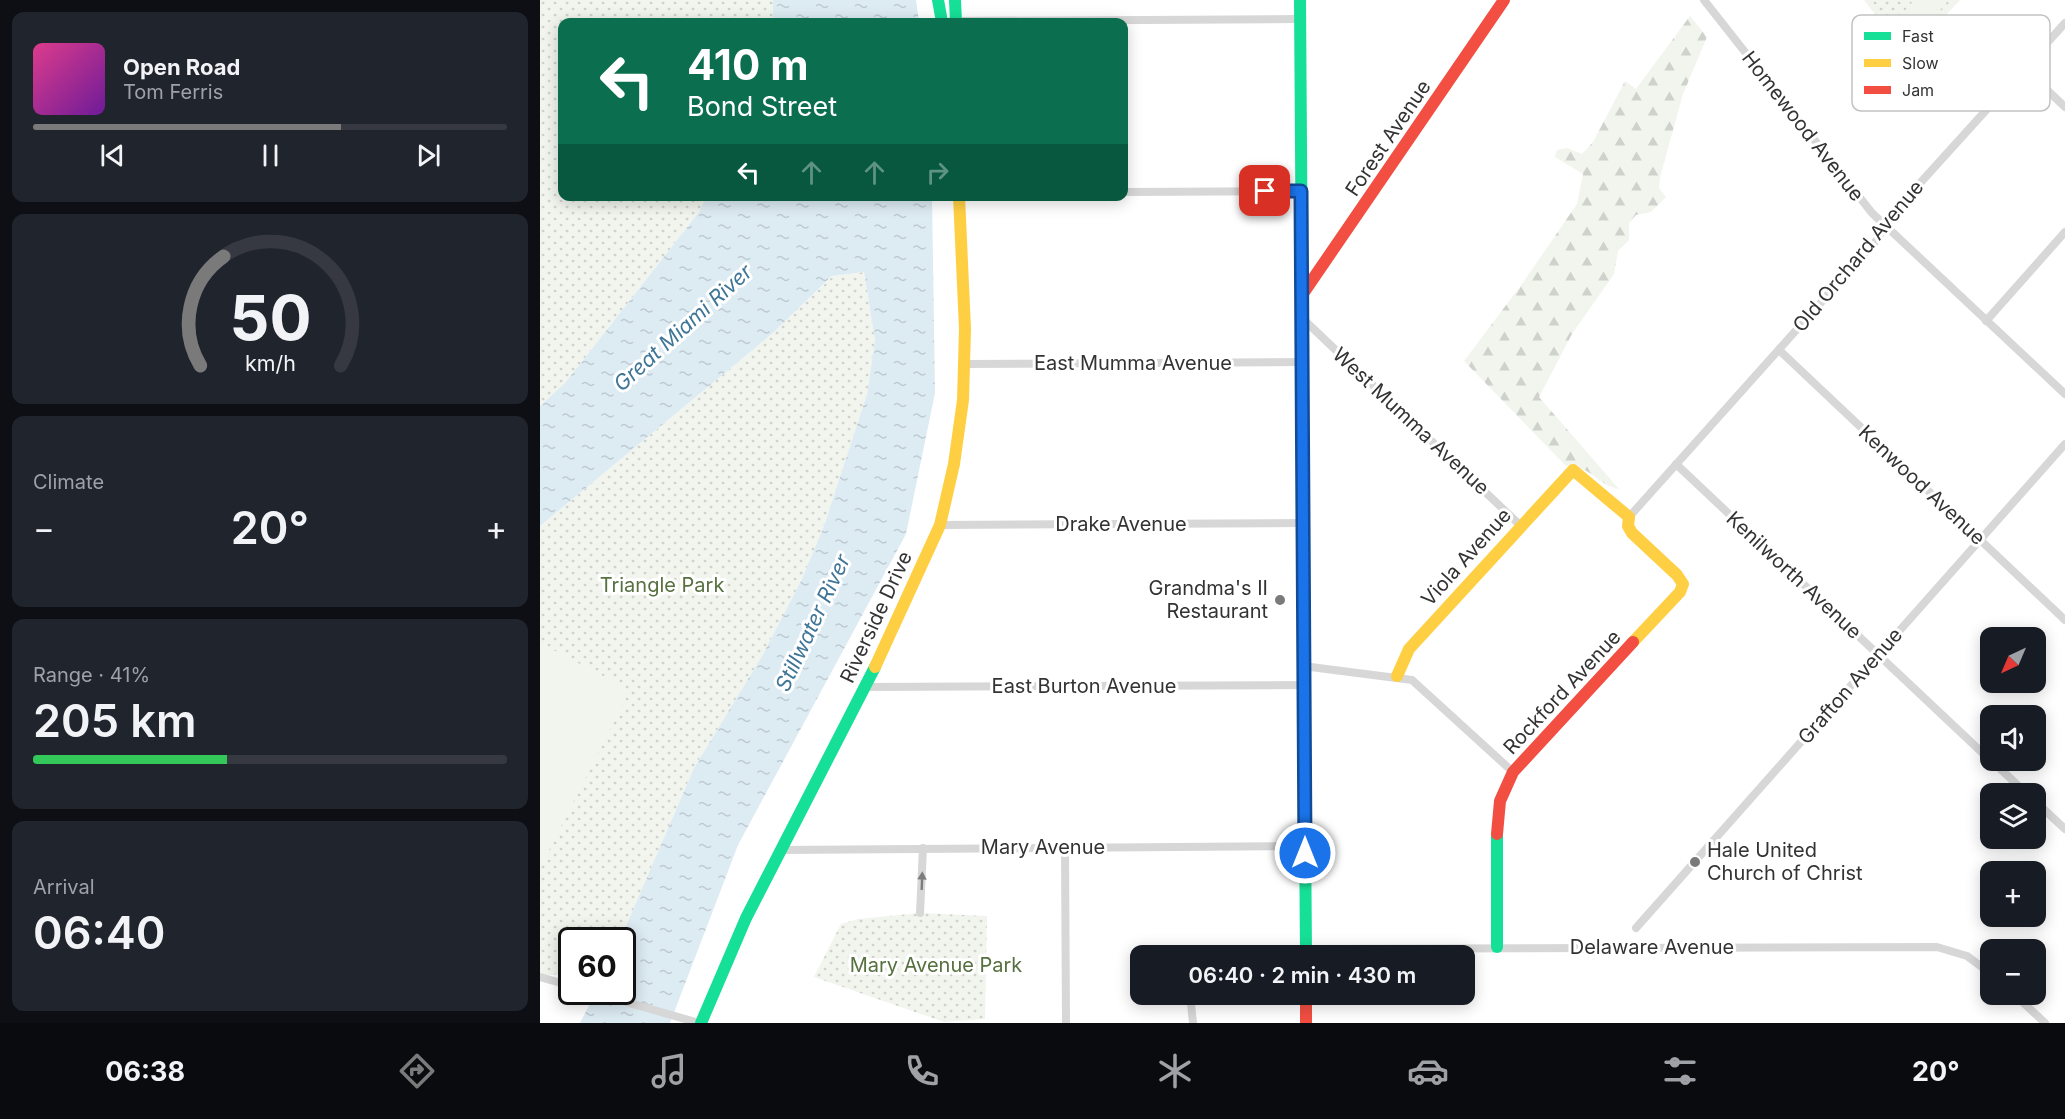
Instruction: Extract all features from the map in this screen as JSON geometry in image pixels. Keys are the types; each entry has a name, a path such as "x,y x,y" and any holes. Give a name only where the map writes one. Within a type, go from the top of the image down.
{"main road":[{"path":"938,0 941,18"},
{"path":"955,0 956,18"},
{"path":"1300,0 1306,945"},
{"name":"Forest Avenue","path":"1302,296 1339,246 1504,0"},
{"name":"Riverside Drive","path":"700,1023 746,918 909,599 940,525 959,433 965,364 959,201"},
{"name":"Viola Avenue","path":"1397,676 1408,649 1572,471 1581,475 1629,517"},
{"name":"Rockford Avenue","path":"1497,947 1497,819 1500,801 1513,772 1680,592 1683,584 1677,575 1632,533 1628,526 1629,517"},
{"path":"1306,1005 1306,1023"}],"street":[{"name":"Homewood Avenue","path":"1704,0 1885,226 2065,394"},
{"path":"1128,20 1300,19"},
{"name":"Old Orchard Avenue","path":"2050,39 2065,23"},
{"path":"2050,92 2065,106"},
{"name":"Old Orchard Avenue","path":"1629,517 1876,241 1893,213 1985,111"},
{"path":"1128,192 1301,191"},
{"path":"1986,321 2065,232"},
{"name":"West Mumma Avenue","path":"1301,317 1521,525"},
{"name":"Kenwood Avenue","path":"1779,350 2065,620"},
{"name":"East Mumma Avenue","path":"965,364 1302,362"},
{"name":"Grafton Avenue","path":"1627,947 1633,932 2065,444"},
{"name":"Kenilworth Avenue","path":"1677,464 1980,750"},
{"name":"Drake Avenue","path":"940,525 1302,523"},
{"path":"1303,666 1397,676 1417,682 1513,772"},
{"name":"East Burton Avenue","path":"865,687 1303,685"},
{"name":"Kenilworth Avenue","path":"2003,771 2015,783"},
{"path":"2046,812 2065,830"},
{"name":"Mary Avenue","path":"781,850 1305,846"},
{"path":"1065,847 1066,1023"},
{"path":"920,913 923,848"},
{"name":"Delaware Avenue","path":"1475,948 1936,947 1967,956 1980,966"},
{"path":"540,977 558,982"},
{"path":"636,1005 700,1023"},
{"path":"1191,1005 1193,1023"},
{"path":"2026,1005 2045,1023"}],"green space":[{"path":"540,0 773,0 773,18 558,18 558,201 704,201 699,212 565,383 540,406"},
{"path":"1864,0 1960,0 1946,15 1876,15"},
{"path":"1914,0 1948,1 1936,15 1901,15"},
{"path":"1690,16 1707,37 1683,94 1660,177 1659,188 1666,197 1651,212 1636,215 1629,223 1629,240 1618,251 1614,274 1572,334 1539,397 1619,489 1605,484 1582,469 1566,466 1464,361 1522,284 1577,204 1583,174 1555,157 1557,150 1567,148 1582,154 1593,142 1625,81 1636,89"},
{"name":"Triangle Park","path":"864,272 875,340 867,394 824,526 801,581 762,656 694,768 626,927 558,927 558,974 540,976 540,526 773,333 833,276"},
{"path":"540,643 630,690 542,864 540,863"},
{"name":"Mary Avenue Park","path":"920,913 987,916 985,1019 944,1022 814,977 841,924 858,919"}],"water":[{"path":"773,0 916,0 918,18 773,18"},
{"path":"704,201 932,201 935,393 906,534 738,845 670,1023 580,1023 589,1005 636,1005 636,927 626,927 694,768 762,656 801,581 824,526 867,394 875,340 864,272 832,276 773,333 540,526 540,406 565,383 699,212"}],"traffic: fast":[{"path":"938,0 941,18"},
{"path":"955,0 956,18"},
{"path":"1300,0 1304,588"},
{"path":"701,1023 746,918 875,667"},
{"path":"1305,824 1306,945"},
{"path":"1497,834 1497,947"}],"traffic: slow":[{"path":"875,667 940,525 954,464 963,400 965,329 959,201"},
{"path":"1397,676 1409,649 1573,470 1629,517 1628,526 1632,533 1677,575 1683,584 1680,592 1633,642"},
{"path":"1304,588 1305,824"}],"traffic: jam":[{"path":"1302,295 1504,0"},
{"path":"1497,834 1500,801 1513,772 1633,642"},
{"path":"1306,1005 1306,1023"}],"place":[{"name":"Grandma's II Restaurant","path":"1280,600"},
{"name":"Hale United Church of Christ","path":"1695,862"}],"route":[{"path":"1265,191 1301,191 1305,853"}],"water label":[{"name":"Great Miami River","path":"683,328"},
{"name":"Stillwater River","path":"813,623"}]}
